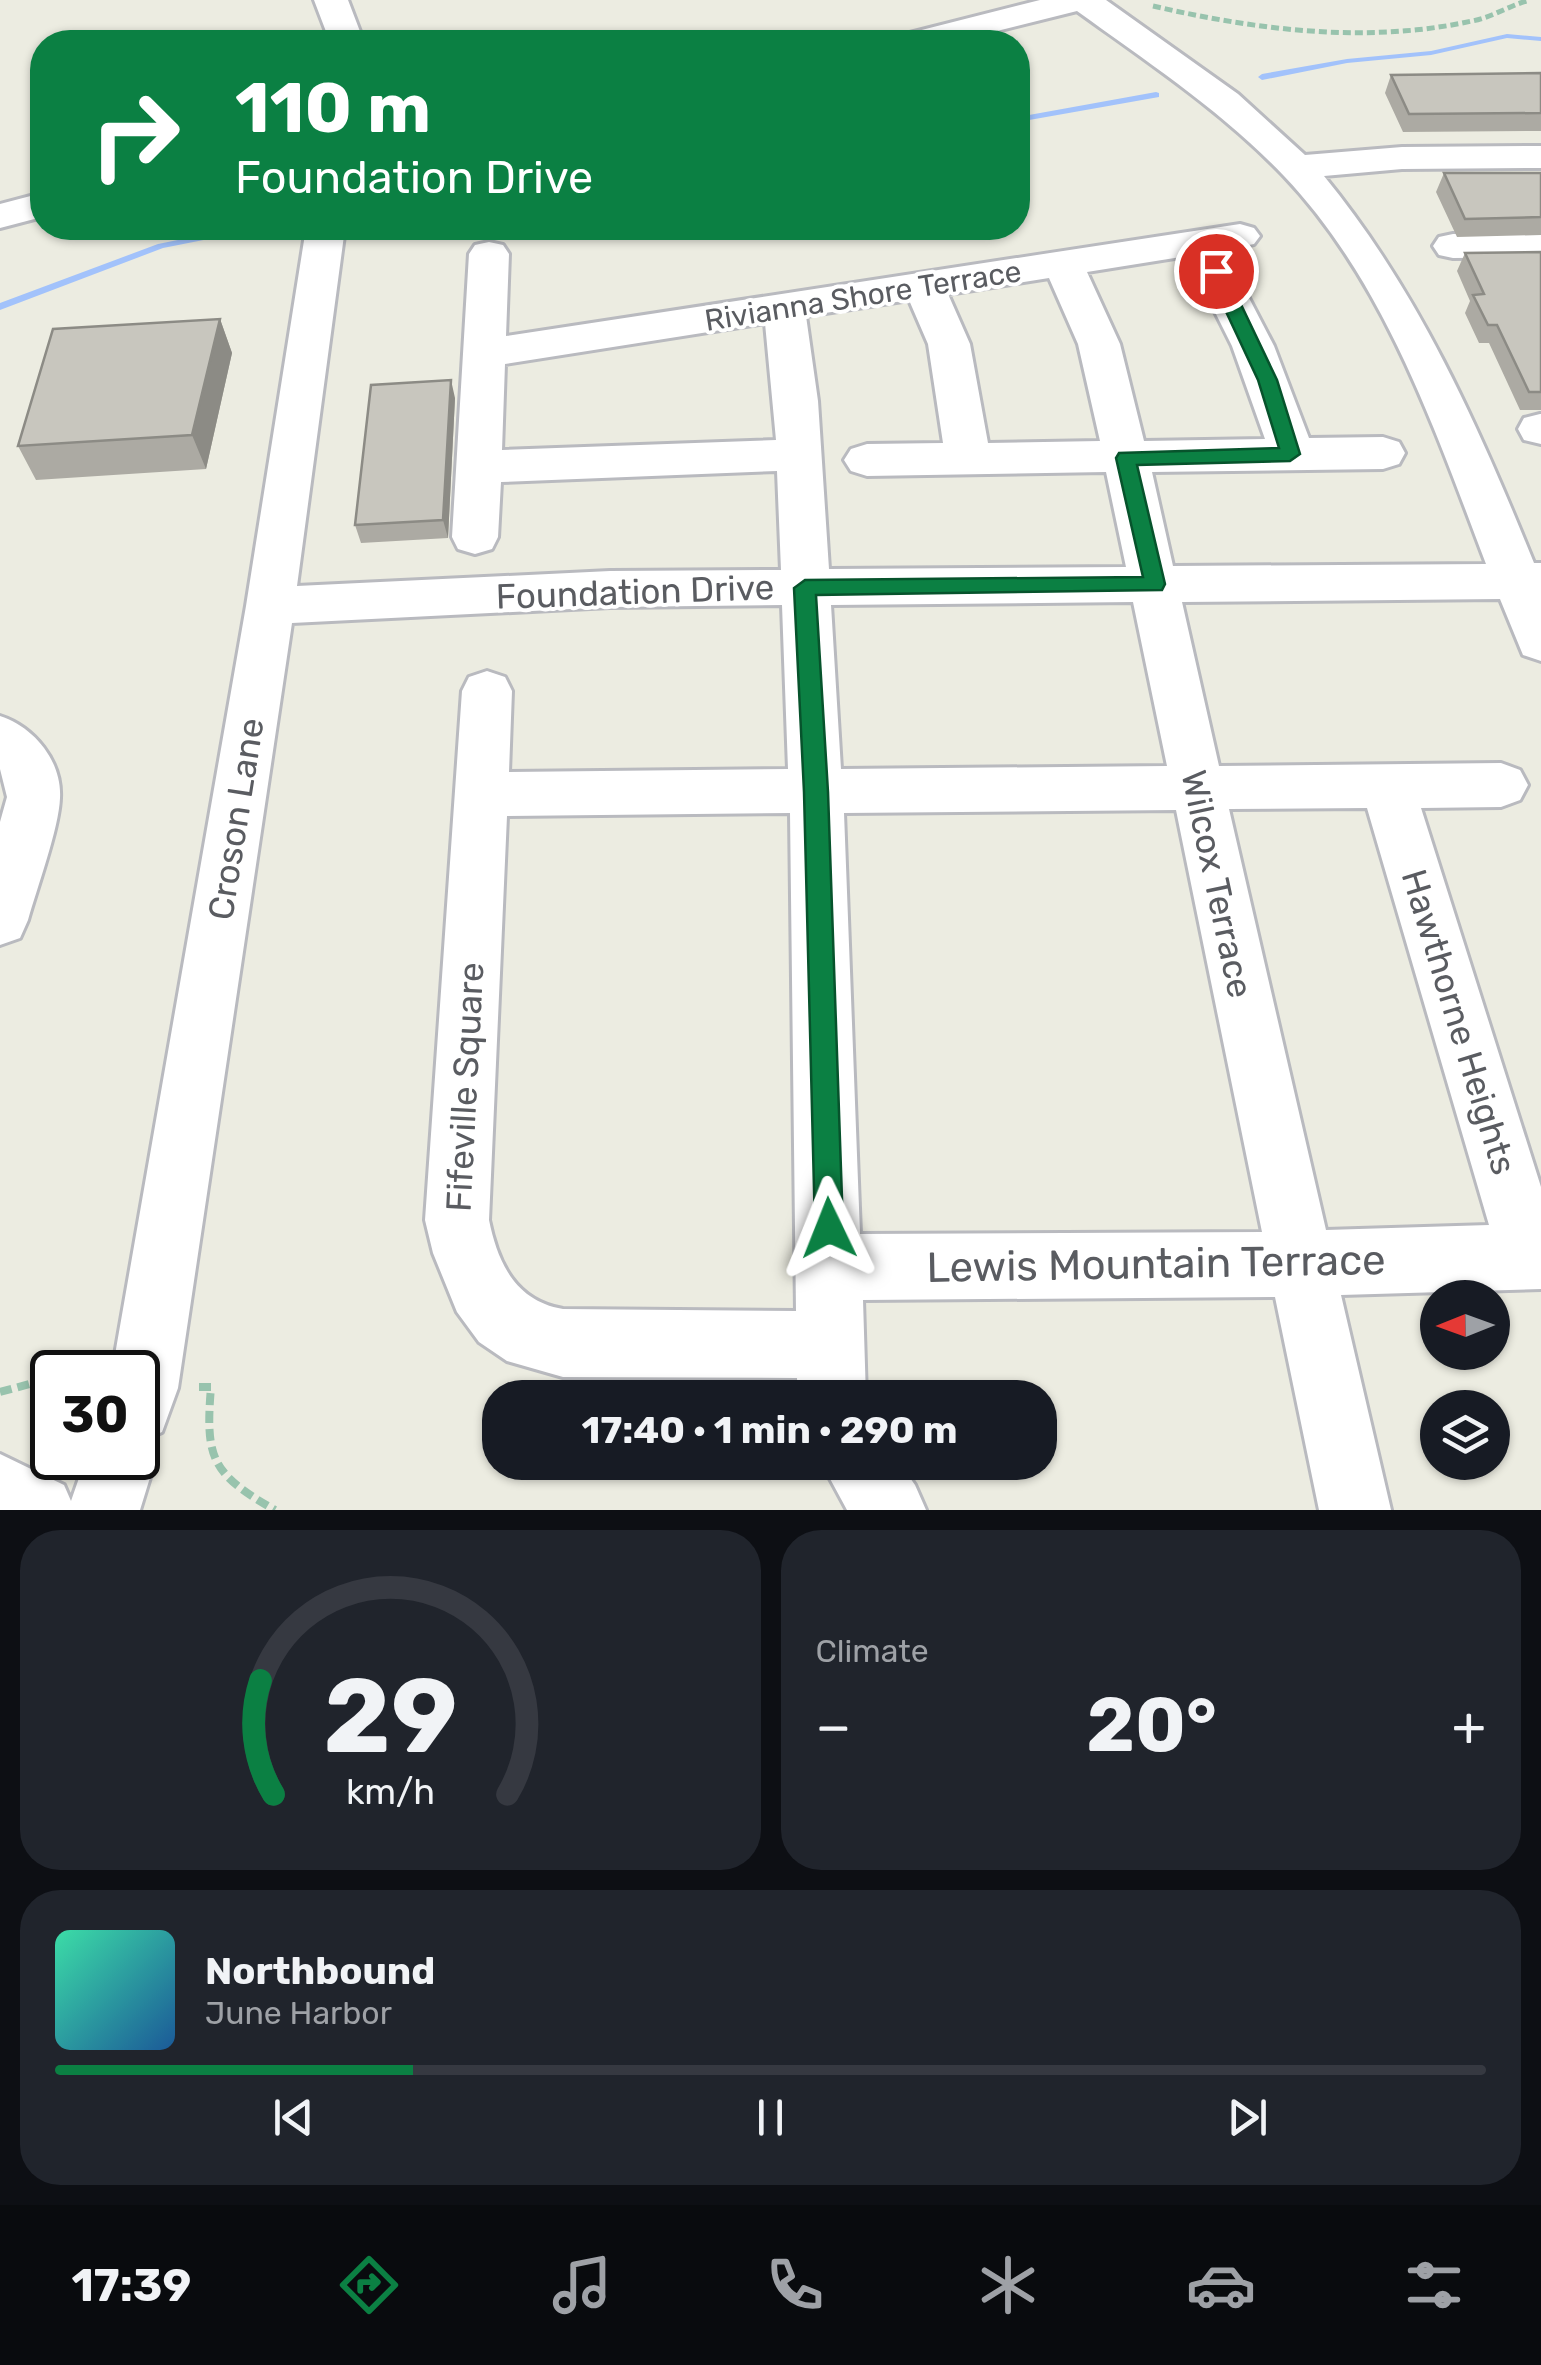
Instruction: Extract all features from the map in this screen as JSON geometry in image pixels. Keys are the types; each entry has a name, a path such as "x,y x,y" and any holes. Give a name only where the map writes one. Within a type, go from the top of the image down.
{"street":[{"path":"331,0 342,30"},
{"path":"962,30 1082,0 1244,117 1295,167 1350,231 1430,366 1529,581 1541,642"},
{"path":"1295,167 1402,158 1541,158"},
{"path":"0,216 30,208"},
{"name":"Croson Lane","path":"149,1350 270,606 323,240"},
{"name":"Rivianna Shore Terrace","path":"486,352 784,310 1220,240 1232,298 1267,380 1290,454"},
{"path":"1453,246 1541,245"},
{"path":"474,537 489,254"},
{"name":"Wilcox Terrace","path":"1063,264 1099,344 1126,458 1354,1510"},
{"path":"924,286 949,344 968,459"},
{"path":"784,310 799,455 816,792 831,1371"},
{"path":"867,460 1384,453"},
{"path":"479,467 799,455"},
{"name":"Foundation Drive","path":"270,606 610,589 1529,581"},
{"name":"Fifeville Square","path":"487,691 457,1220 461,1247 473,1276 494,1308 528,1336 563,1344 831,1371"},
{"path":"0,737 25,760 34,798 0,920"},
{"path":"480,794 1500,786"},
{"name":"Hawthorne Heights","path":"1388,788 1536,1256"},
{"name":"Lewis Mountain Terrace","path":"830,1267 1300,1264 1536,1256"},
{"path":"104,1510 114,1480"},
{"path":"869,1480 890,1510"},
{"path":"0,1490 39,1510"}],"path":[{"path":"1152,5 1246,24 1374,30 1476,21 1530,0"},
{"path":"0,1392 30,1384"},
{"path":"160,1395 212,1387 207,1434 211,1463 234,1487 275,1510"}],"building":[{"path":"1541,73 1541,113 1409,114 1391,75"},
{"path":"1444,173 1541,173 1541,217 1465,219"},
{"path":"1541,252 1541,392 1529,392 1497,325 1488,325 1473,295 1484,294 1465,253"},
{"path":"220,319 192,435 18,446 53,329"},
{"path":"451,380 443,520 355,525 371,385"}],"waterway":[{"path":"1262,77 1347,61 1431,53 1507,36 1541,39"},
{"path":"1030,118 1156,95"},
{"path":"0,307 161,246 190,240"}],"route":[{"path":"829,1228 816,792 805,588 1155,584 1126,458 1290,454 1267,380 1232,298 1216,271"}]}
